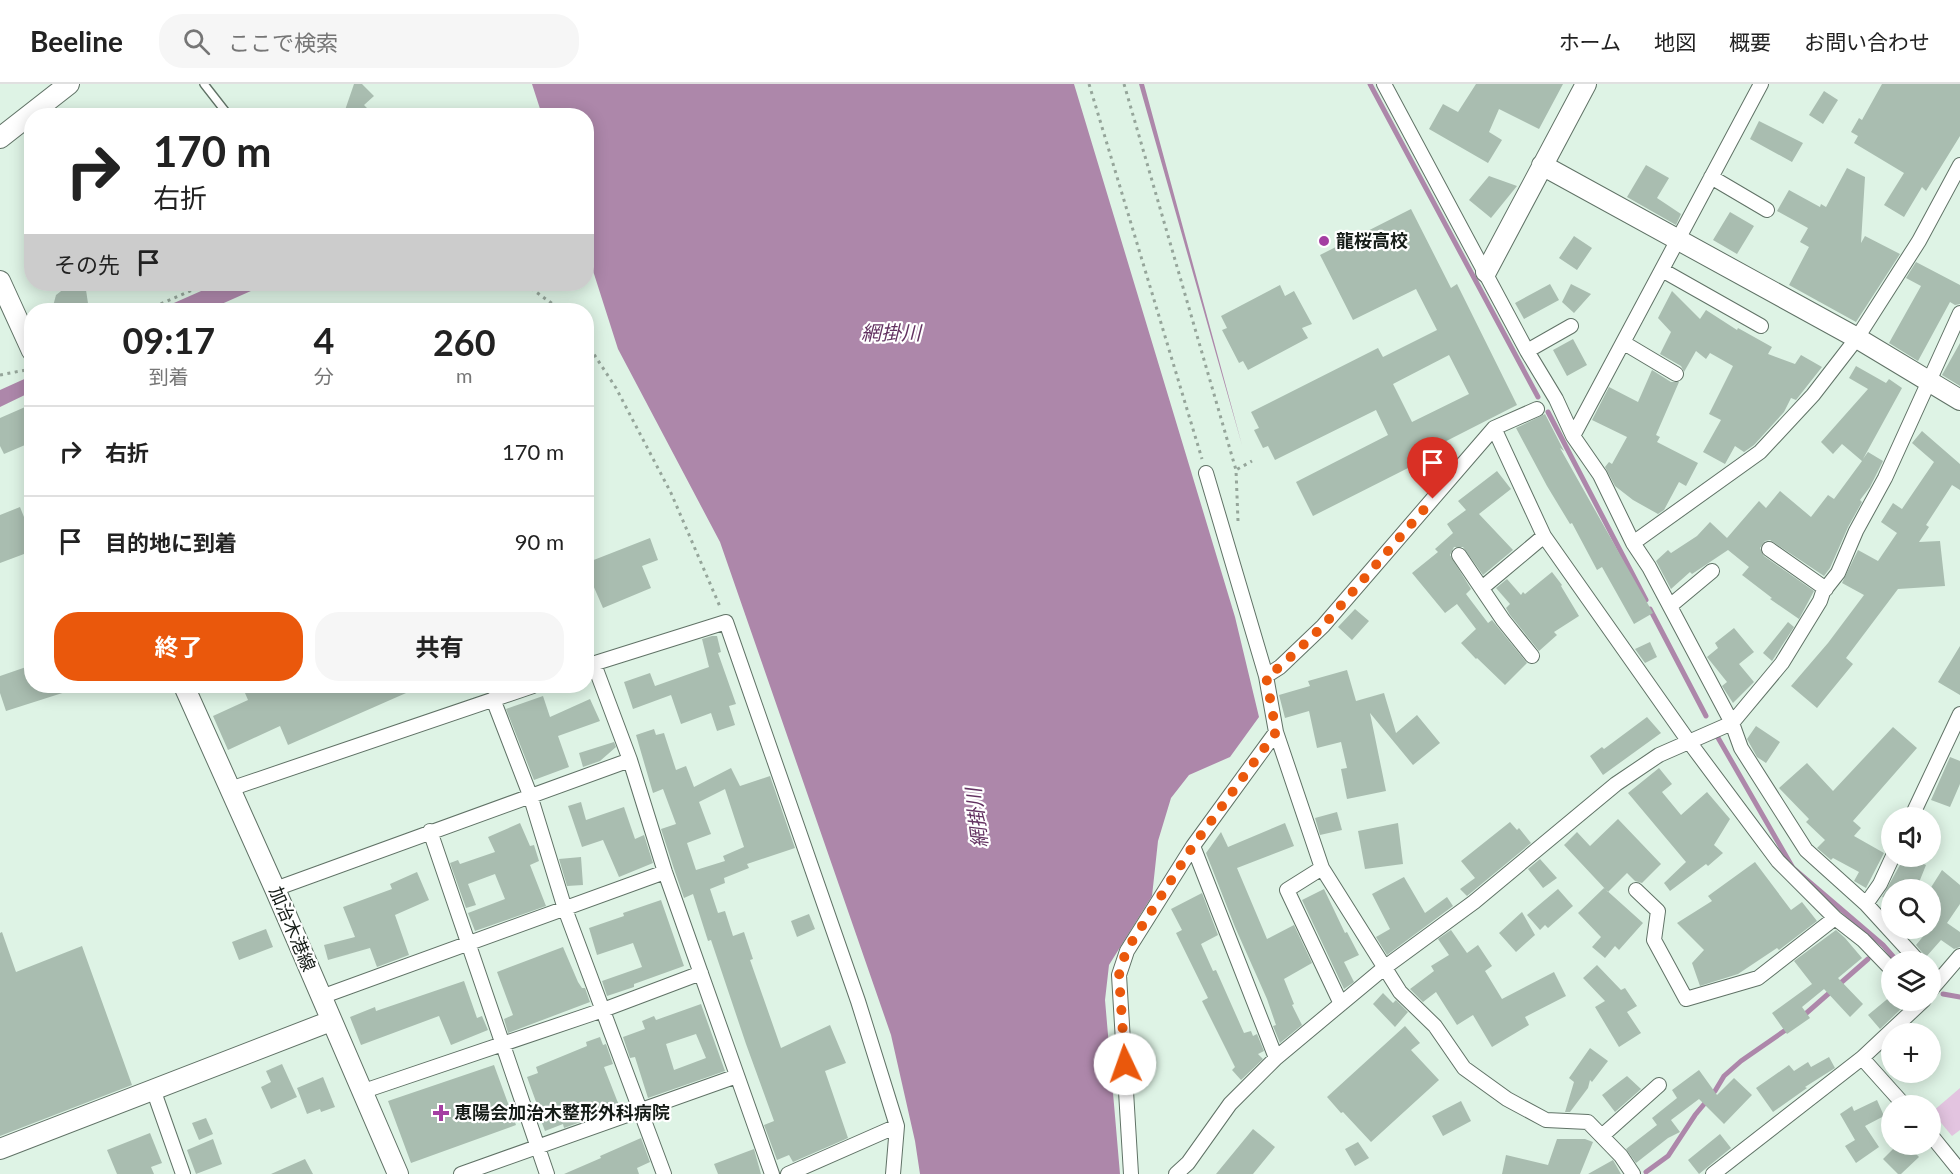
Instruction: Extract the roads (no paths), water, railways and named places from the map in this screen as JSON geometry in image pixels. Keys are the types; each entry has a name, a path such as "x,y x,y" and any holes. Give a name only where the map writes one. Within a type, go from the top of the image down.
{"street":[{"path":"38,108 69,84"},
{"path":"1384,84 1527,351 1556,399 1573,436 1600,475 1633,543 1649,567 1732,723 1741,748 1806,850 1866,904 1909,951"},
{"path":"1486,272 1586,84"},
{"path":"1573,436 1761,84"},
{"path":"0,138 24,119"},
{"path":"1542,165 1679,238 1857,338 1960,400"},
{"path":"1633,543 1760,452 1813,395 1857,338 1919,241 1960,165"},
{"path":"1711,177 1767,210"},
{"path":"1662,270 1761,326"},
{"path":"0,281 24,334"},
{"path":"1176,1174 1188,1163 1230,1104 1276,1058 1384,968 1474,902 1616,784 1659,755 1732,723 1782,663 1838,573 1856,531 1886,478 1960,313"},
{"path":"1527,351 1571,326"},
{"path":"1624,343 1676,374"},
{"path":"1266,676 1280,667 1323,626 1494,428 1537,409"},
{"path":"1494,428 1544,536 1690,742 1778,861 1835,918 1863,940 1881,959"},
{"path":"1206,473 1266,676 1276,732 1322,868 1400,992 1435,1026 1464,1068 1507,1099 1546,1120 1588,1122 1603,1135 1633,1174"},
{"path":"1482,588 1544,536"},
{"path":"1769,549 1826,589"},
{"path":"1459,555 1503,620 1532,656"},
{"path":"1670,606 1712,572"},
{"path":"594,664 726,622 858,1001 897,1126 893,1174"},
{"path":"594,674 630,760 665,872 772,1174"},
{"name":"加治木港線","path":"187,693 398,1174"},
{"path":"230,789 511,693"},
{"path":"493,699 530,795 565,909 664,1174"},
{"path":"1916,807 1960,714"},
{"path":"1131,1174 1119,975 1126,951 1193,846 1276,732"},
{"path":"275,889 630,760"},
{"path":"430,831 547,1174"},
{"path":"1193,846 1276,1058"},
{"path":"1866,904 1880,884 1888,867"},
{"path":"1322,868 1287,890 1341,1004"},
{"path":"321,997 665,872"},
{"path":"1636,890 1658,911 1654,940 1686,999 1758,978 1835,918"},
{"path":"1941,977 1960,956"},
{"path":"362,1092 603,1010 701,973"},
{"path":"1713,1174 1862,1058 1908,1011"},
{"path":"0,1149 331,1021"},
{"path":"1862,1058 1895,1095"},
{"path":"461,1174 737,1076"},
{"path":"1603,1135 1659,1085"},
{"path":"153,1089 183,1174"},
{"path":"788,1174 897,1126"},
{"path":"1941,1148 1960,1171"}],"lane":[{"path":"204,84 223,108"}],"water":[{"name":"網掛川","path":"532,84 1074,84 1235,617 1259,717 1230,757 1189,775 1171,798 1158,841 1152,896 1109,965 1105,1000 1120,1174 920,1174 915,1141 891,1035 720,542 618,349 594,274 594,108 540,108"},
{"path":"1139,84 1144,84 1242,445"},
{"path":"201,291 251,291 224,303 174,303"},
{"path":"24,379 24,395 0,407 0,390"}],"waterway":[{"path":"1370,84 1538,397"},
{"path":"1548,412 1646,600"},
{"path":"1650,609 1706,716"},
{"path":"1717,736 1793,868 1888,951"},
{"path":"1802,1017 1868,959"},
{"path":"1943,994 1960,997"},
{"path":"1646,1172 1668,1156 1724,1076 1741,1061 1790,1027"}],"place":[{"name":"龍桜高校","path":"1324,241"},
{"name":"恵陽会加治木整形外科病院","path":"441,1113"}]}
